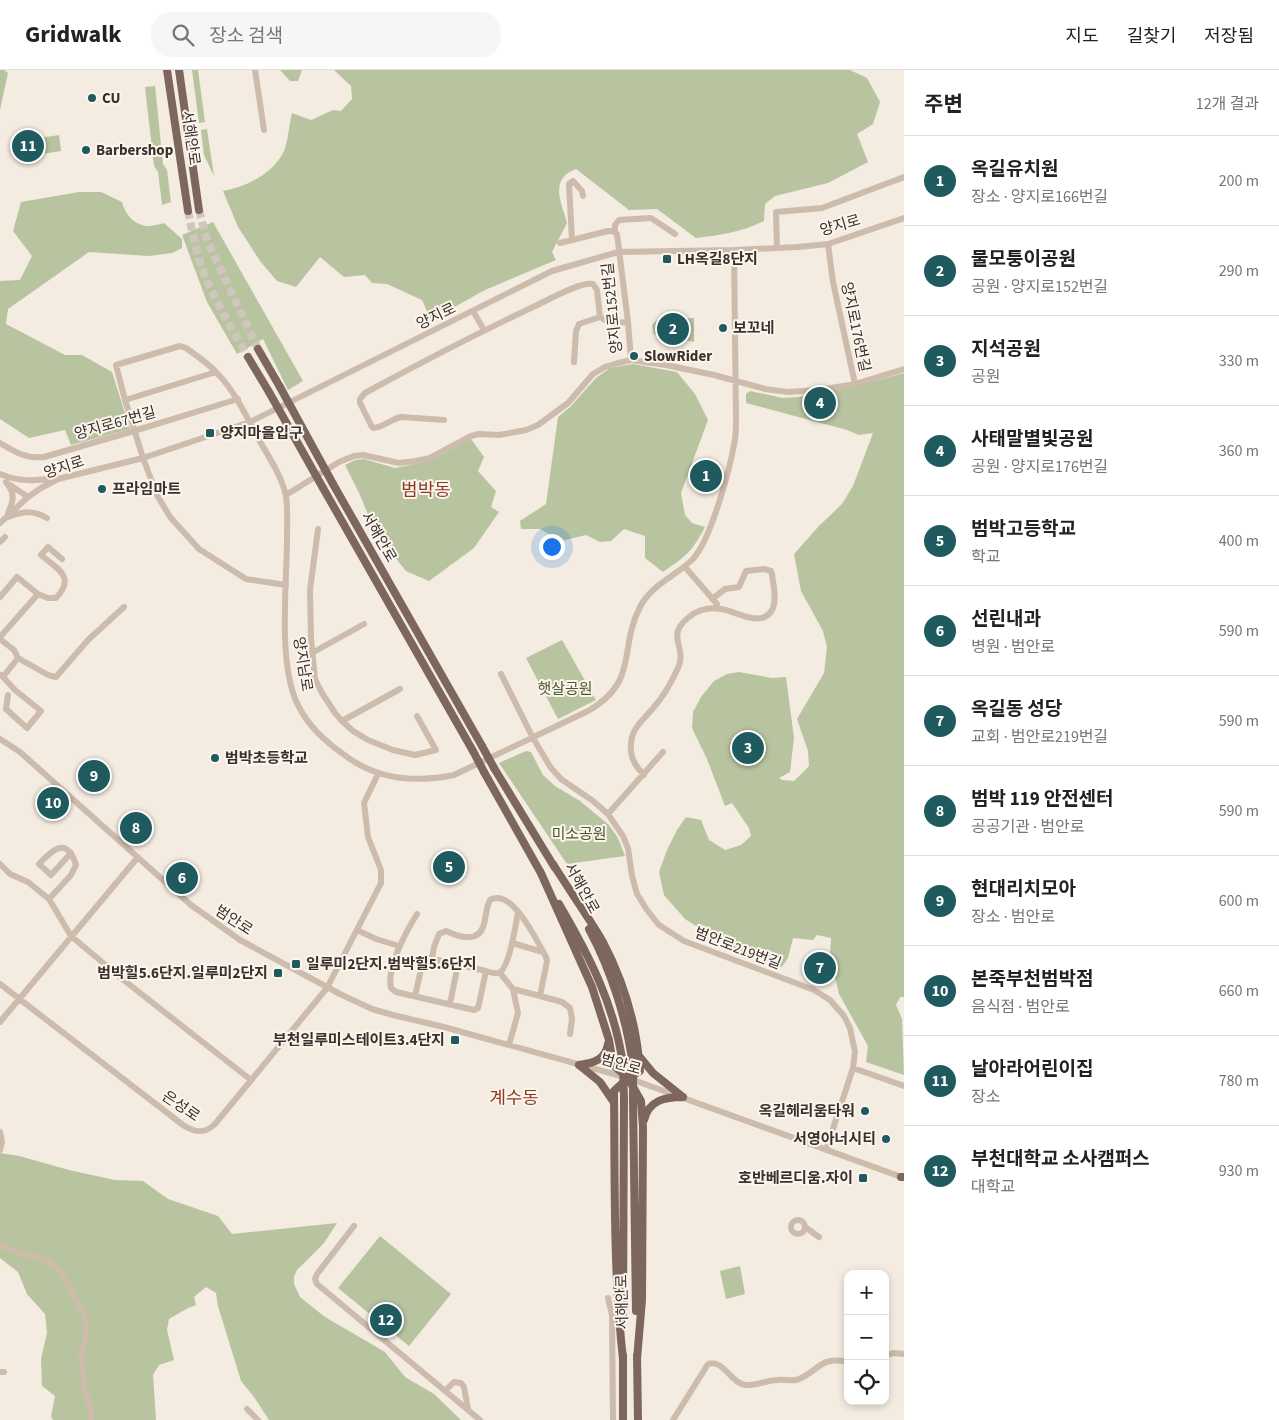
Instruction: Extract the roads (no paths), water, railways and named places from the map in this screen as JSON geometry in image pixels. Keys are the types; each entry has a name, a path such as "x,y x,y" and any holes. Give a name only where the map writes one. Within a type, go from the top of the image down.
{"main road":[{"name":"서해안로","path":"167,70 188,211"},
{"name":"서해안로","path":"179,70 199,210"},
{"name":"서해안로","path":"258,349 332,484 494,768 553,864 592,936 611,978 627,1030 633,1066 638,1420"},
{"name":"서해안로","path":"248,358 270,392 580,939 597,974 615,1024 623,1065 624,1098 622,1420"},
{"path":"553,864 602,942 615,968 629,1008 639,1055 640,1071 628,1078 614,1091 618,1318 623,1359"},
{"path":"540,871 592,987 609,1040 613,1065 628,1078 641,1101 643,1127 642,1300 637,1359"},
{"path":"579,1065 595,1062 604,1056 609,1040"},
{"path":"639,1055 653,1073 683,1097"},
{"path":"579,1065 605,1088 614,1105"},
{"path":"643,1127 646,1114 653,1103 666,1098 683,1097"}],"street":[{"path":"255,70 264,130"},
{"path":"777,247 776,212 822,208 904,177"},
{"path":"572,240 569,184 573,181 582,191 583,196"},
{"path":"560,243 608,231 615,232 615,225 619,220 651,218 675,234"},
{"name":"양지로","path":"2,520 28,497 58,480 143,458 250,422 552,271 618,252 734,250 828,244 904,218"},
{"name":"양지로152번길","path":"615,232 618,238 631,360"},
{"name":"양지로176번길","path":"631,360 666,365 766,389 788,392 819,390 855,384 833,282 828,244"},
{"name":"양지남로","path":"125,400 116,365 180,346 186,348 216,372 238,399 274,467 286,495 287,653 291,683 298,706 311,726 326,742 349,759 378,774 408,779 434,780 454,775 588,711 607,699 619,683 624,670 632,631 640,607 653,589 684,567 694,557 704,541 711,525 731,460 736,432 734,250"},
{"path":"444,420 400,417 378,428 374,428 360,403 360,399 365,393 484,330 586,283 596,286 600,317"},
{"path":"473,311 484,330"},
{"path":"574,362 577,327 582,322 600,317 610,323 628,322"},
{"path":"286,495 339,462 354,456 363,455 400,463 416,461 430,458 470,436 479,434 499,435 526,430 538,425 568,403 593,374 605,367 631,360"},
{"path":"855,384 904,369"},
{"path":"216,372 125,400 134,432 163,506 179,529 199,549 246,579 286,585"},
{"name":"양지로67번길","path":"0,443 22,456 44,457 134,432 238,399"},
{"path":"0,476 28,482 76,475"},
{"path":"0,476 12,490 14,497 2,520"},
{"path":"6,482 28,497"},
{"path":"2,520 24,512 32,512 47,518"},
{"path":"318,529 310,590 315,680 335,713 353,732 394,750 415,755 436,750 417,716"},
{"path":"0,542 5,537"},
{"path":"0,597 17,577 38,594 48,598 56,598 64,590 66,581 64,575 41,555 48,547 62,559"},
{"path":"644,775 632,757 631,738 638,725 655,707 678,667 680,654 676,637 678,628 695,613 712,608 734,612 749,619 760,618 773,608 771,571 764,568 746,570 739,587 720,591 714,601 684,567"},
{"path":"38,594 0,638 14,650 18,658 48,675 56,677 88,640 124,607"},
{"path":"312,653 364,624"},
{"path":"8,695 6,709 27,728 41,710 15,690 1,676 18,658"},
{"name":"범안로219번길","path":"501,674 533,738 556,775 594,801 608,814 626,842 635,888 640,900 655,921 684,941 807,987 826,997 840,1010 850,1028 855,1052 853,1068 826,1150"},
{"path":"342,721 400,689"},
{"name":"범안로","path":"0,739 20,752 191,905 219,926 327,988 362,1004 393,1015 444,1027 628,1078 903,1177"},
{"path":"608,814 663,752"},
{"path":"327,988 381,883 381,870 368,837 364,803 378,774"},
{"path":"49,899 71,875 76,865 71,853 65,848 57,848 50,852 39,864 51,875 71,853"},
{"path":"0,1022 17,999 138,858"},
{"path":"0,864 10,874 28,882 49,899 71,936 120,978 251,1080"},
{"path":"432,958 439,934 446,931 460,938 472,936 483,929 488,904 493,898 501,898 511,903 518,912 547,961 540,996"},
{"path":"500,973 506,963 512,943 518,912"},
{"path":"417,914 399,946 390,985 396,992 474,1010 478,1008 486,971"},
{"path":"357,930 376,939 399,946"},
{"path":"512,943 543,952"},
{"path":"415,996 422,965 424,961 432,958 500,973 513,989 518,1013 509,1045"},
{"path":"450,1004 458,964"},
{"name":"은성로","path":"0,984 17,999 193,1131 207,1130 215,1124 327,988"},
{"path":"513,989 562,1002 570,1008 572,1019 570,1034"},
{"path":"853,1068 904,1086"},
{"path":"0,1132 2,1142 0,1150"},
{"path":"354,1226 317,1274 317,1284 480,1420"},
{"path":"805,1227 819,1237"},
{"path":"0,1245 19,1253 45,1259 60,1271 86,1318 86,1336 81,1356 84,1390 91,1410 91,1420"},
{"path":"608,1298 612,1315 613,1420"},
{"path":"889,1354 904,1354"},
{"path":"673,1420 708,1364 712,1363 720,1366 740,1383 746,1385 774,1380 795,1380 821,1364 837,1360 844,1361"},
{"path":"445,1391 454,1382 458,1381 461,1383 464,1387 468,1409"},
{"path":"247,1409 258,1420"}],"tunnel":[{"path":"199,210 207,240 258,349"},
{"path":"188,211 203,271 218,304 248,357"}],"place":[{"name":"CU","path":"92,98"},
{"name":"날아라어린이집","path":"28,146"},
{"name":"Barbershop","path":"86,150"},
{"name":"LH옥길8단지","path":"667,259"},
{"name":"보꼬네","path":"723,328"},
{"name":"물모퉁이공원","path":"673,329"},
{"name":"SlowRider","path":"634,356"},
{"name":"사태말별빛공원","path":"820,403"},
{"name":"양지마을입구","path":"210,433"},
{"name":"옥길유치원","path":"706,476"},
{"name":"프라임마트","path":"102,489"},
{"name":"지석공원","path":"748,748"},
{"name":"범박초등학교","path":"215,758"},
{"name":"현대리치모아","path":"94,776"},
{"name":"본죽부천범박점","path":"53,803"},
{"name":"범박 119 안전센터","path":"136,828"},
{"name":"범박고등학교","path":"449,867"},
{"name":"선린내과","path":"182,878"},
{"name":"일루미2단지.범박힐5.6단지","path":"296,964"},
{"name":"옥길동 성당","path":"820,968"},
{"name":"범박힐5.6단지.일루미2단지","path":"278,973"},
{"name":"부천일루미스테이트3.4단지","path":"455,1040"},
{"name":"옥길헤리움타워","path":"865,1111"},
{"name":"서영아너시티","path":"886,1139"},
{"name":"호반베르디움.자이","path":"863,1178"},
{"name":"부천대학교 소사캠퍼스","path":"386,1320"}],"district":[{"name":"범박동","path":"426,490"},
{"name":"계수동","path":"514,1098"}],"park label":[{"name":"햇살공원","path":"565,689"},
{"name":"미소공원","path":"579,834"}]}
